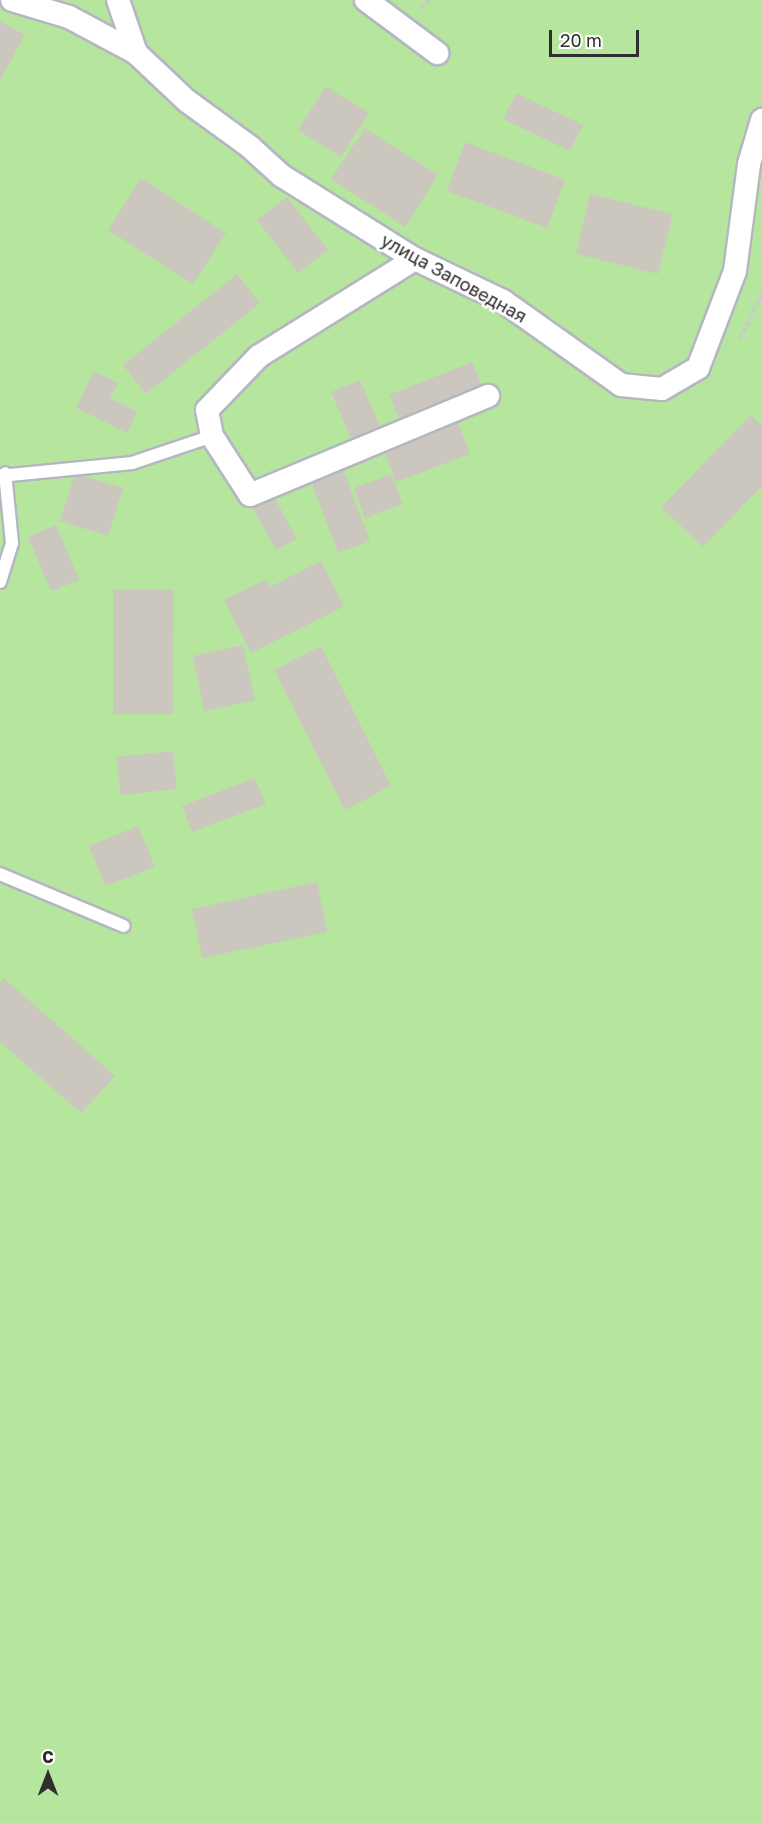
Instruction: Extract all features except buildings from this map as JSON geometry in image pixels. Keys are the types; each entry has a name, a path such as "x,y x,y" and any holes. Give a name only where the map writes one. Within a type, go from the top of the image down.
{"street":[{"name":"улица Заповедная","path":"12,0 69,17 136,54 187,101 250,147 282,176 415,259 503,301 621,385 662,389 698,368 712,337 735,271 749,164 762,120"},
{"path":"118,0 136,54"},
{"path":"366,0 437,53"},
{"path":"415,259 260,356 207,410 212,436 250,495 488,396"}],"lane":[{"path":"0,582 12,543 3,474 132,463 212,436"},
{"path":"0,874 124,926"}],"green space":[{"path":"0,0 762,0 762,1823 0,1823"}]}
